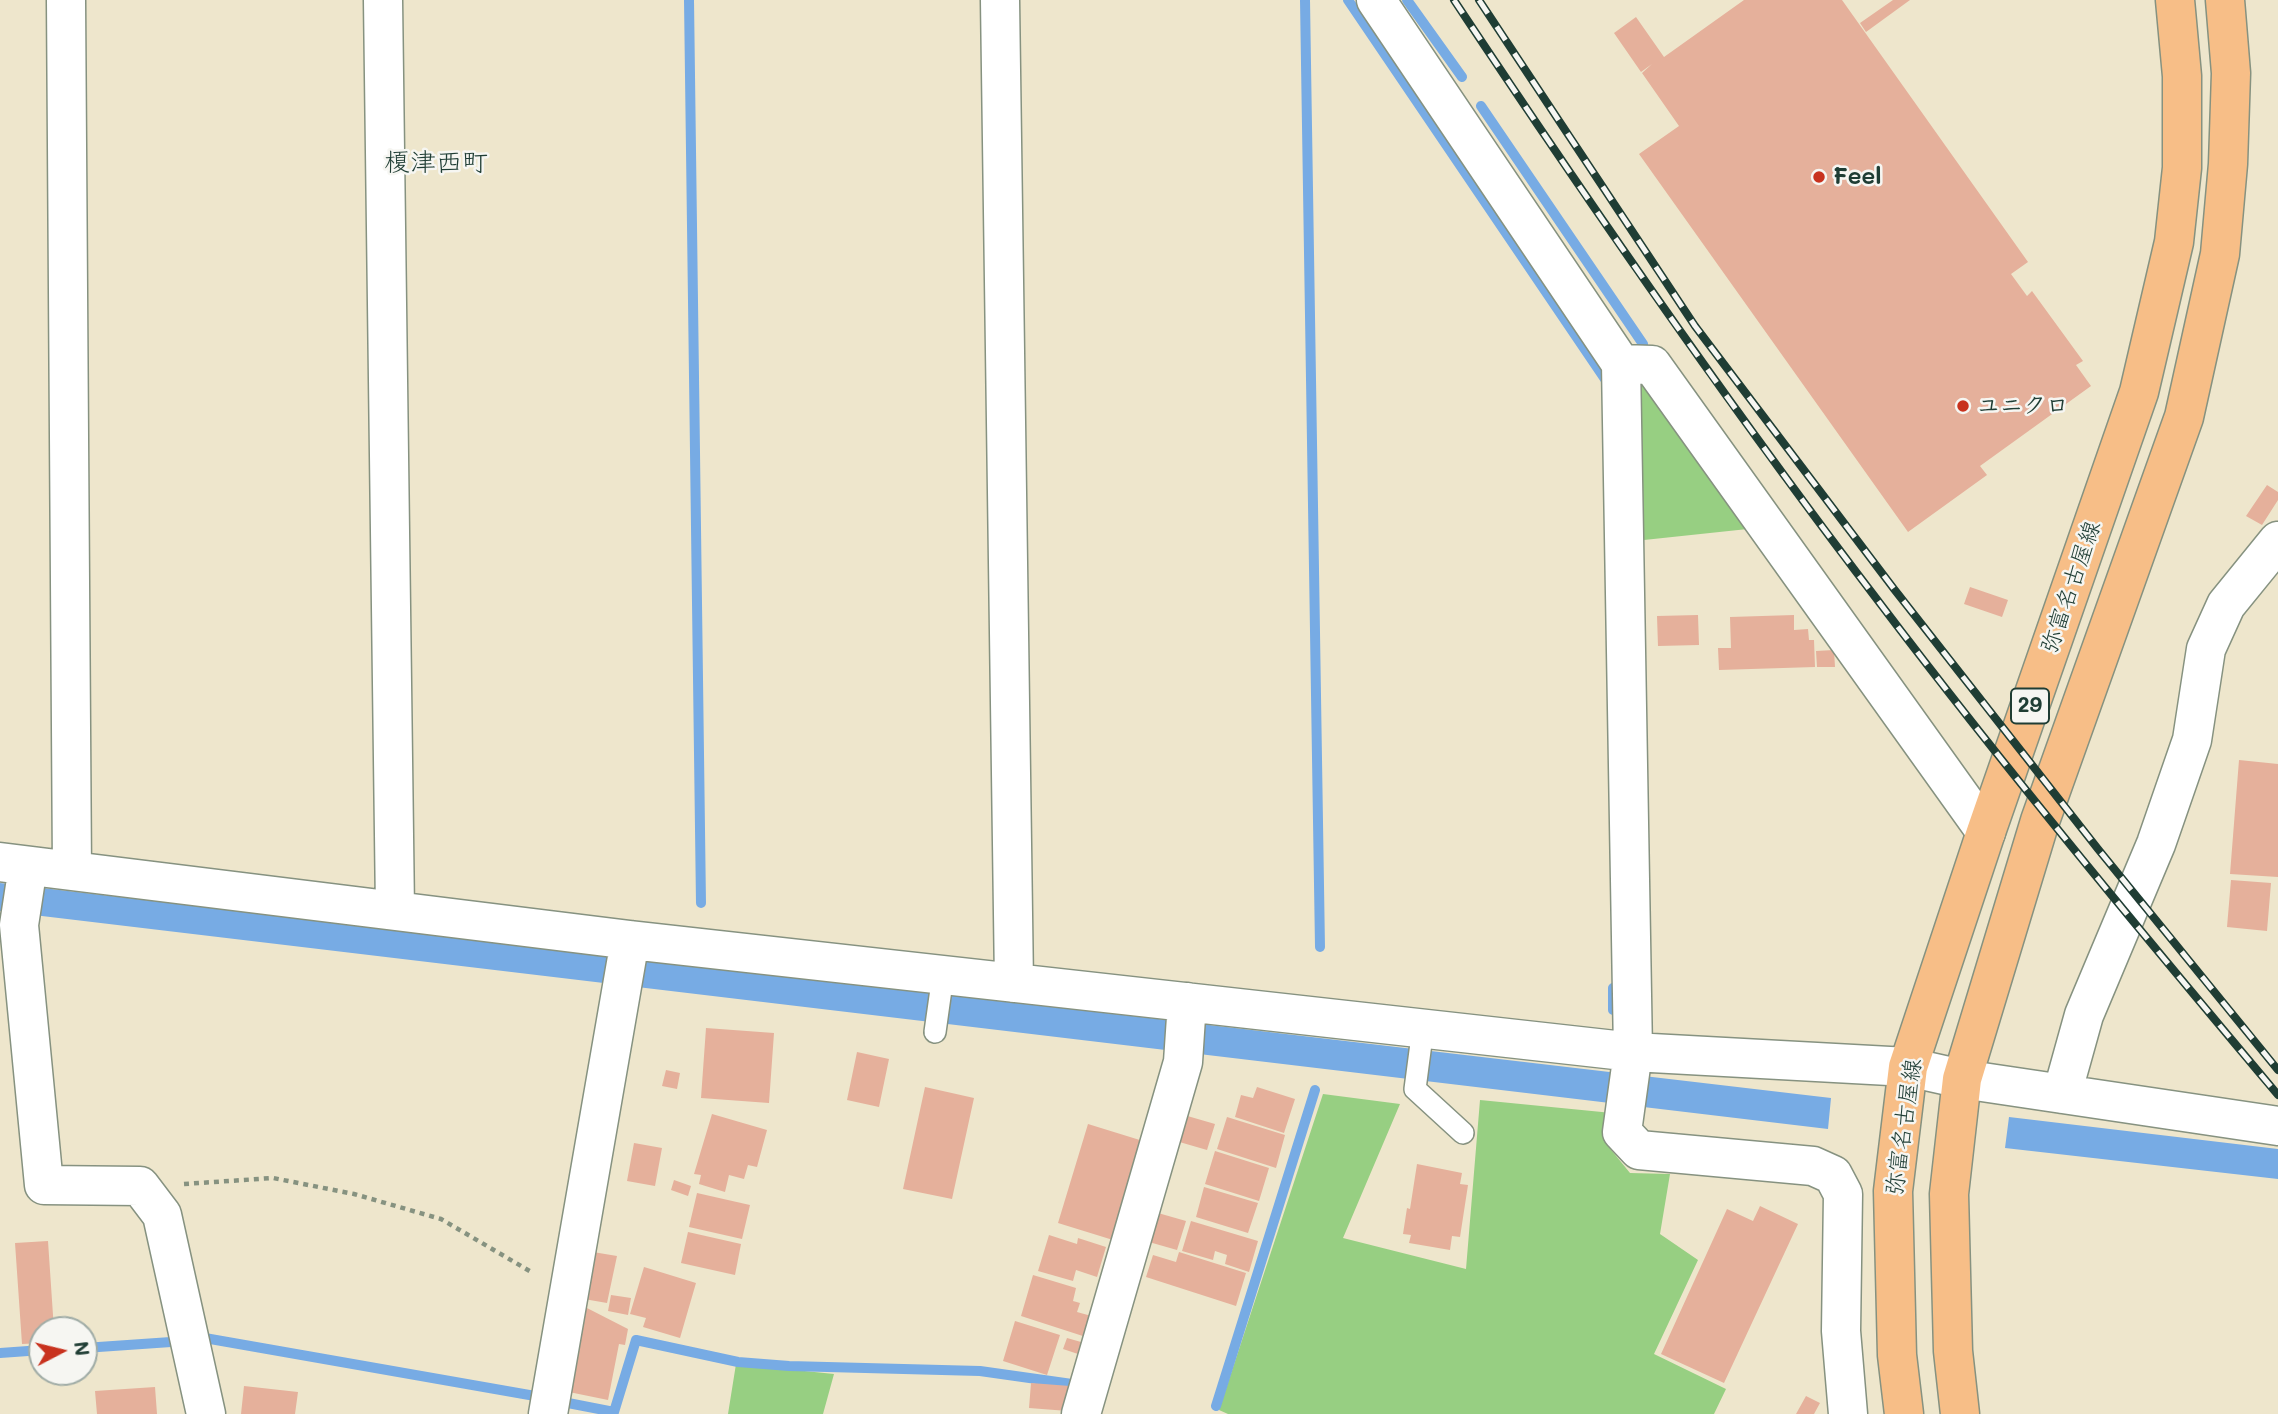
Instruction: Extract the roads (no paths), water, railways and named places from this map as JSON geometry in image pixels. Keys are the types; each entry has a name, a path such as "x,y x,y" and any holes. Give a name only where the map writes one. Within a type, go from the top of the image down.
{"main road":[{"name":"弥富名古屋線","path":"1904,1414 1897,1355 1893,1191 1908,1067 1986,832 2139,392 2174,242 2182,169 2182,76 2175,0"},
{"name":"29","path":"1960,1414 1953,1351 1949,1194 1962,1079 2040,821 2184,417 2220,254 2228,164 2231,73 2225,0"}],"street":[{"path":"66,0 72,871"},
{"path":"383,0 395,911"},
{"path":"1000,0 1014,983"},
{"path":"1376,0 1620,364 1632,1059 1622,1132 1639,1150 1813,1166 1833,1175 1843,1194 1841,1331 1847,1414"},
{"path":"1620,364 1652,365 1986,832"},
{"path":"2062,1094 2084,1014 2156,844 2192,740 2206,649 2226,605 2278,541"},
{"path":"206,1414 162,1215 140,1186 44,1185 19,925 18,869 72,871 395,911 629,946 942,981 1014,983 1187,1009 1632,1059 1908,1067 1962,1079 2278,1126"},
{"path":"548,1414 629,946"},
{"path":"1081,1414 1183,1062 1187,1009"}],"lane":[{"path":"935,1031 942,981"},
{"path":"1422,1035 1415,1089 1463,1133"}],"water":[{"path":"0,883 1831,1098 1828,1129 0,911"},
{"path":"2009,1117 2278,1149 2278,1179 2005,1148"}],"waterway":[{"path":"689,0 701,903"},
{"path":"1305,0 1320,947"},
{"path":"1348,0 1607,382 1607,387"},
{"path":"1407,0 1462,77"},
{"path":"1481,106 1643,344"},
{"path":"1613,988 1613,1010"},
{"path":"1216,1406 1315,1090"},
{"path":"199,1337 535,1396"},
{"path":"568,1403 614,1412 636,1340 738,1362 789,1366 980,1371 1079,1385"},
{"path":"98,1347 171,1342"},
{"path":"0,1353 28,1351"}],"railway":[{"path":"1454,0 1662,305 1824,529 2026,790 2278,1095"},
{"path":"1479,0 1695,326 1894,589 2098,849 2278,1070"}],"place":[{"name":"Feel","path":"1819,177"},
{"name":"ユニクロ","path":"1963,406"}],"district":[{"name":"榎津西町","path":"436,163"}]}
